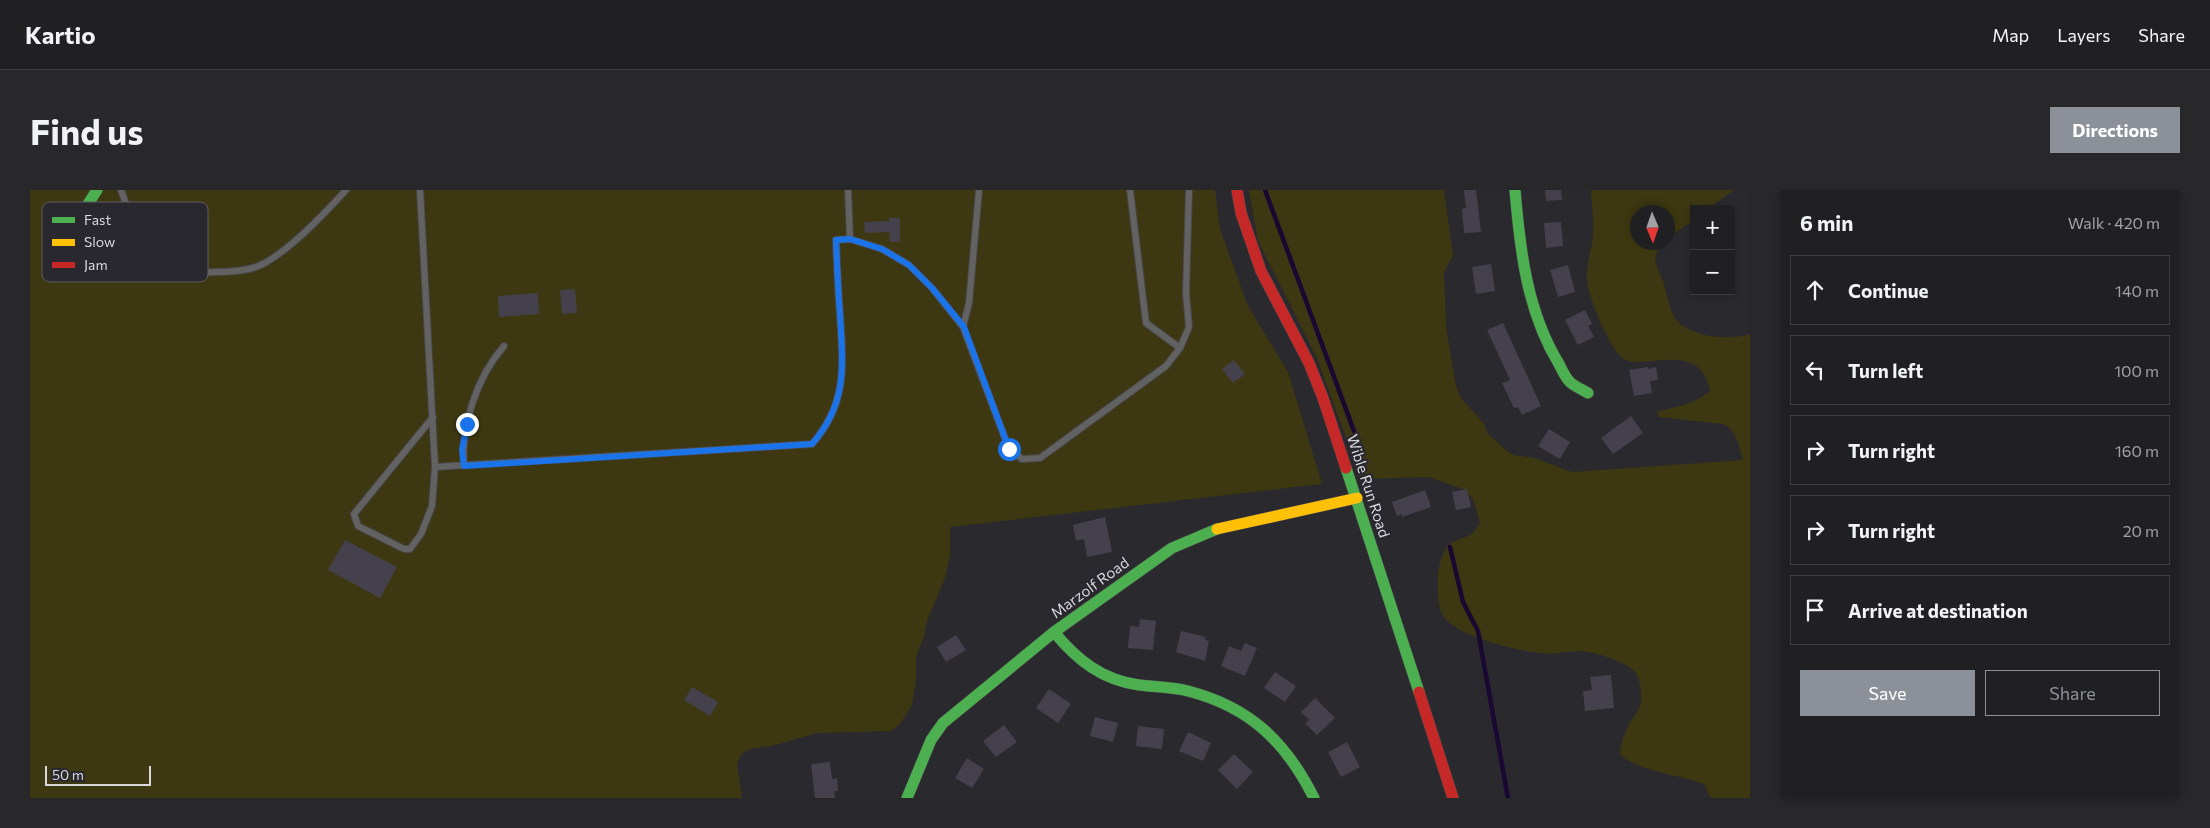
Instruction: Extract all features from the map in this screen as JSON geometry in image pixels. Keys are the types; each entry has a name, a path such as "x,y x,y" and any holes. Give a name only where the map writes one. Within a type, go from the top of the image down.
{"street":[{"path":"89,202 96,190"},
{"name":"Wible Run Road","path":"1237,190 1241,213 1260,271 1309,363 1323,398 1453,798"},
{"path":"1514,190 1525,279 1539,324 1566,376 1571,383 1588,393"},
{"name":"Marzolf Road","path":"907,798 931,740 944,722 1054,632 1172,548 1213,530 1356,498"},
{"path":"1054,632 1067,650 1080,662 1103,676 1120,682 1167,687 1196,693 1236,709 1254,720 1274,735 1291,757 1304,776 1314,798"}],"lane":[{"path":"120,190 125,202"},
{"path":"208,273 254,268 277,254 318,221 346,190"},
{"path":"420,190 435,467 432,506 421,534 410,549 404,549 358,526 354,514 432,417"},
{"path":"848,190 850,239"},
{"path":"964,327 969,303 979,190"},
{"path":"1130,190 1146,323 1180,348"},
{"path":"435,467 812,444 825,429 840,387 843,364 836,240 850,239 882,249 909,265 932,288 964,327 1009,449 1022,460 1040,458 1166,366 1180,348 1189,327 1186,293 1189,190"},
{"path":"464,466 462,450 473,403 491,361 504,346"}],"shaded area":[{"path":"30,190 1215,190 1220,229 1248,306 1288,372 1322,484 950,527 950,555 945,578 927,621 924,636 916,657 916,680 912,705 900,724 891,731 817,733 772,746 754,748 742,753 737,764 742,798 30,798"},
{"path":"1249,190 1444,190 1453,255 1444,272 1446,326 1456,386 1461,398 1485,425 1487,433 1513,455 1534,458 1572,472 1743,460 1739,444 1734,435 1723,424 1659,417 1657,412 1692,402 1710,391 1704,374 1695,365 1682,361 1642,362 1630,361 1621,357 1610,342 1600,321 1591,299 1587,281 1593,236 1591,190 1734,190 1713,205 1690,205 1690,223 1675,233 1675,205 1630,205 1630,250 1659,250 1655,262 1671,309 1675,318 1689,330 1721,337 1750,334 1750,798 1711,798 1704,784 1639,766 1620,755 1624,735 1641,703 1641,689 1636,673 1626,665 1601,655 1586,652 1531,652 1504,646 1462,631 1444,617 1438,598 1440,563 1449,545 1470,535 1480,523 1473,499 1465,490 1429,477 1361,479 1317,358 1258,241"}],"building":[{"path":"1464,190 1476,190 1481,232 1464,233 1462,209 1466,208"},
{"path":"1545,190 1561,190 1562,200 1546,201"},
{"path":"889,218 900,218 900,242 890,242 889,232 865,233 864,222 889,221"},
{"path":"1561,222 1563,246 1546,248 1544,223"},
{"path":"1491,264 1495,291 1476,294 1472,267"},
{"path":"1568,265 1575,292 1558,297 1550,270"},
{"path":"575,289 577,313 562,314 560,290"},
{"path":"538,293 539,314 499,317 498,296"},
{"path":"1585,310 1592,324 1588,326 1594,337 1578,345 1565,320"},
{"path":"1503,323 1541,406 1522,415 1518,407 1514,408 1502,383 1510,380 1487,330"},
{"path":"1234,360 1245,374 1233,383 1222,369"},
{"path":"1648,367 1648,369 1656,367 1658,380 1650,381 1652,393 1634,396 1629,370"},
{"path":"1631,416 1643,433 1613,454 1601,438"},
{"path":"1549,429 1570,442 1560,459 1538,446"},
{"path":"1467,489 1471,507 1456,510 1452,492"},
{"path":"1425,490 1431,507 1402,517 1402,514 1397,516 1392,502"},
{"path":"1105,517 1112,552 1087,557 1084,539 1076,541 1073,525"},
{"path":"345,540 397,567 380,598 328,570"},
{"path":"1140,619 1156,621 1153,650 1128,648 1130,626 1139,627"},
{"path":"1181,631 1206,637 1205,640 1209,641 1205,661 1176,652"},
{"path":"956,635 966,650 946,662 937,647"},
{"path":"1245,643 1257,648 1245,676 1221,666 1229,646 1241,651"},
{"path":"1275,672 1296,686 1285,702 1264,688"},
{"path":"1611,675 1614,708 1585,711 1583,691 1592,690 1590,677"},
{"path":"692,687 718,702 710,716 684,700"},
{"path":"1049,689 1071,704 1058,723 1036,708"},
{"path":"1315,698 1335,718 1317,735 1305,723 1309,720 1301,712"},
{"path":"1095,717 1118,723 1113,742 1090,736"},
{"path":"1004,725 1017,742 996,757 983,741"},
{"path":"1138,726 1164,729 1162,749 1136,746"},
{"path":"1188,732 1211,743 1203,761 1179,751"},
{"path":"1347,742 1360,767 1341,777 1328,752"},
{"path":"1234,754 1253,772 1237,789 1218,770"},
{"path":"967,758 984,769 972,788 955,778"},
{"path":"830,762 832,779 837,778 838,791 834,791 835,798 815,798 811,764"}],"waterway":[{"path":"1265,190 1354,431"},
{"path":"1450,547 1463,602 1478,631 1508,798"}],"traffic: fast":[{"path":"89,202 97,190"},
{"path":"1515,190 1523,258 1532,302 1539,323 1567,379 1588,393"},
{"path":"1346,468 1419,692"},
{"path":"907,798 931,740 943,723 1054,632 1172,548 1217,529"},
{"path":"1054,632 1081,660 1113,679 1139,685 1188,691 1210,698 1248,717 1278,744 1291,760 1314,798"}],"traffic: slow":[{"path":"1217,529 1357,498"}],"traffic: jam":[{"path":"1237,190 1241,213 1261,271 1309,363 1323,398 1346,468"},
{"path":"1419,692 1453,798"}],"route":[{"path":"467,424 462,450 464,466 812,444 825,429 840,387 843,364 836,240 850,239 882,249 909,265 932,288 964,327 1009,449"}]}
